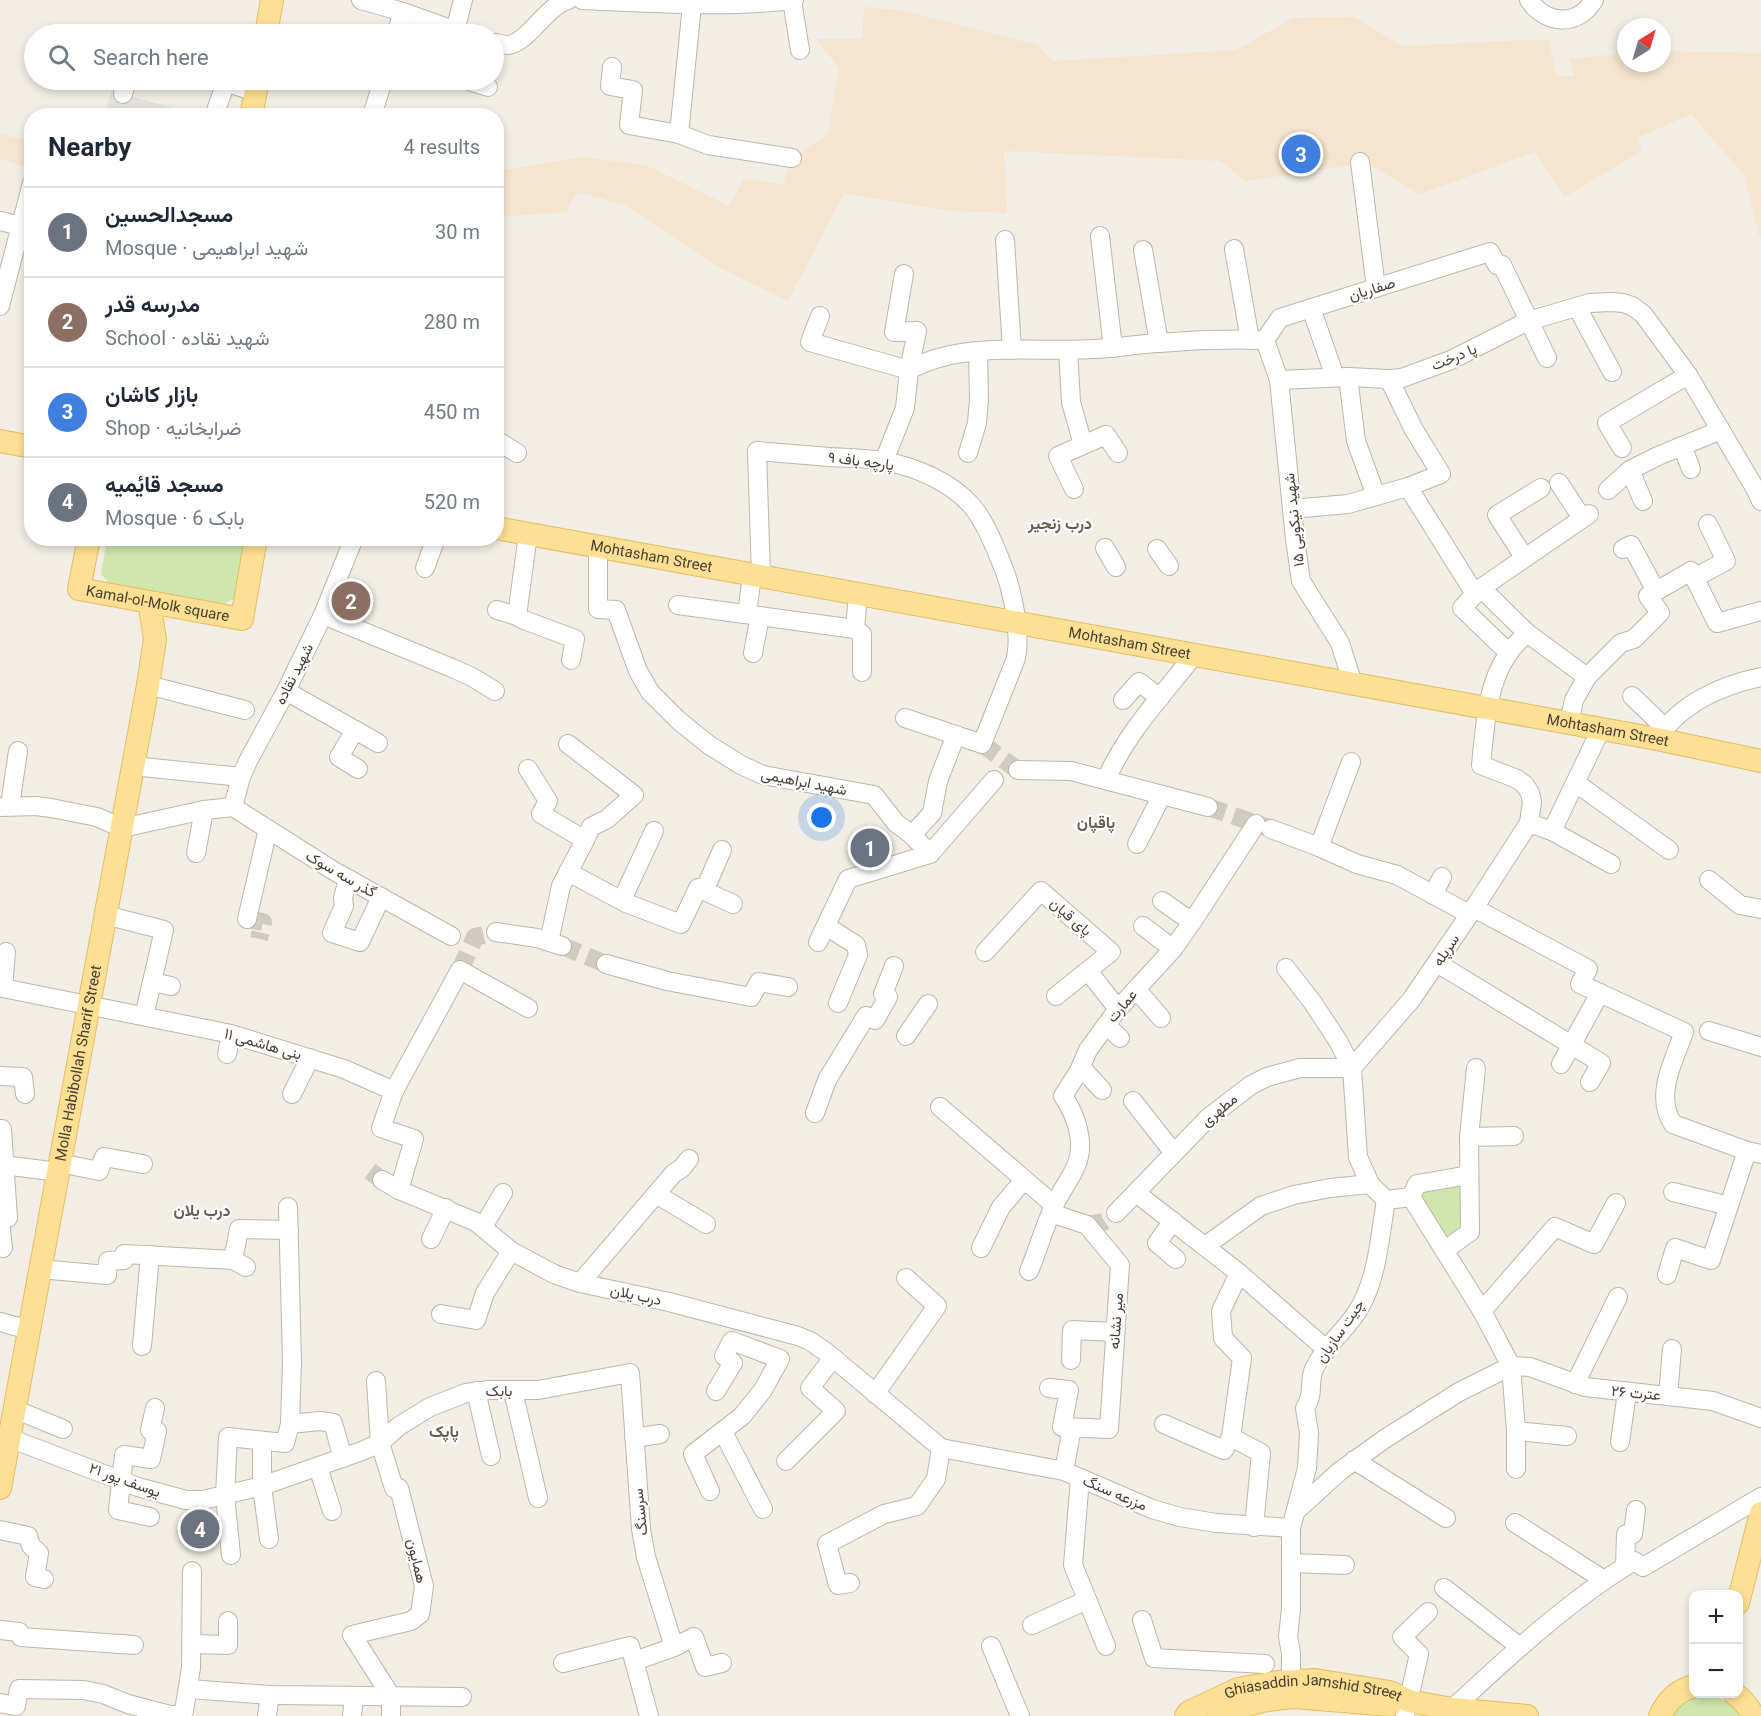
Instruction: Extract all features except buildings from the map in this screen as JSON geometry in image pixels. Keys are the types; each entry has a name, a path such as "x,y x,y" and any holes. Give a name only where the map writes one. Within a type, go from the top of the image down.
{"main road":[{"path":"268,24 272,0"},
{"path":"253,108 256,90"},
{"path":"0,441 24,446"},
{"name":"Mohtasham Street","path":"504,530 1601,729 1660,733 1761,761"},
{"name":"Kamal-ol-Molk square","path":"87,546 79,589 242,619 255,546"},
{"path":"149,602 155,639"},
{"path":"155,639 174,606"},
{"name":"Molla Habibollah Sharif Street","path":"0,1488 155,639"},
{"path":"1742,1590 1761,1512"},
{"name":"Ghiasaddin Jamshid Street","path":"1186,1716 1189,1712 1238,1689 1260,1684 1315,1680 1390,1692 1407,1709 1452,1709 1527,1716"},
{"name":"Ghiasaddin Jamshid Street","path":"1219,1716 1240,1706 1261,1700 1281,1684"},
{"path":"1660,1716 1667,1702 1689,1688"},
{"path":"1742,1698 1753,1716"}],"street":[{"path":"361,0 435,24"},
{"path":"460,24 463,0"},
{"path":"504,44 510,45 531,31 560,3 568,0"},
{"path":"582,0 692,5 742,5 788,0 800,50"},
{"path":"1529,0 1535,9 1557,20 1569,20 1580,15 1590,7 1594,0"},
{"path":"679,134 692,5"},
{"path":"399,24 403,12"},
{"path":"612,67 610,87 633,90 629,125 679,134 708,146 792,158"},
{"path":"216,108 220,90"},
{"path":"374,108 379,90"},
{"path":"1360,162 1376,288"},
{"path":"0,306 24,214"},
{"path":"0,222 21,226"},
{"path":"1100,236 1113,348"},
{"path":"1005,240 1012,350"},
{"name":"شهید نیکویی ۱۵","path":"1234,249 1258,340 1279,380 1301,581 1340,643 1353,684"},
{"path":"1143,250 1159,343"},
{"name":"صفاریان","path":"1258,340 1280,318 1490,252 1497,265 1502,265 1528,321"},
{"path":"884,461 905,408 916,331 894,332 904,274"},
{"name":"پا درخت","path":"1279,380 1342,377 1402,378 1451,360 1528,321 1600,302 1623,303 1643,314 1688,375"},
{"path":"1577,307 1612,372"},
{"path":"1311,308 1342,377 1356,441 1376,496"},
{"path":"820,316 810,342 909,370 924,362 953,354 1258,340"},
{"path":"1528,321 1546,358"},
{"path":"1068,350 1071,402 1083,445"},
{"path":"968,453 979,407 978,352"},
{"path":"1622,448 1607,423 1688,375 1761,501"},
{"path":"1292,508 1348,504 1408,487 1441,474 1413,428 1389,379"},
{"path":"1608,490 1630,470 1721,430"},
{"path":"1074,489 1058,456 1106,435 1118,453"},
{"path":"504,445 517,453"},
{"path":"1682,446 1691,469"},
{"name":"پارچه باف ۹","path":"757,575 757,451 884,461 920,471 941,482 972,506 981,518 1002,563 1014,598 1017,655 982,744 956,735"},
{"path":"1630,470 1643,501"},
{"path":"1509,653 1462,608 1478,591 1585,516 1550,485 1497,514 1524,557"},
{"path":"1408,487 1478,591 1527,633 1587,677"},
{"path":"1694,578 1726,561 1708,524"},
{"path":"517,616 528,534"},
{"path":"1623,549 1631,545 1656,591"},
{"name":"شهید نقاده","path":"233,807 248,761 286,691 323,615 351,546"},
{"path":"425,568 433,546"},
{"name":"شهید ابراهیمی","path":"598,547 598,609 616,610 638,671 646,686 661,704 698,736 741,765 763,775 874,795 896,823 912,835 930,854"},
{"path":"1105,548 1116,567"},
{"path":"1157,549 1169,566"},
{"path":"1569,723 1574,700 1587,677 1622,643 1634,639 1660,614 1648,596 1656,591 1691,571 1717,623 1761,611"},
{"path":"753,653 757,575"},
{"path":"855,629 858,594"},
{"path":"678,605 855,629 862,634 862,672"},
{"path":"497,610 575,639 571,660"},
{"path":"323,615 452,668 495,691"},
{"path":"1527,633 1509,653 1495,682 1487,708 1481,765 1517,779 1525,785 1530,792 1532,802 1529,823 1552,831 1611,864"},
{"path":"1106,780 1121,749 1157,711 1194,655"},
{"path":"1632,696 1660,733 1685,708 1701,699 1745,680 1761,677"},
{"path":"1123,700 1139,682 1157,711"},
{"path":"148,686 245,710"},
{"path":"286,691 378,743"},
{"path":"904,718 956,735 938,782 932,813 912,835"},
{"path":"1552,831 1601,729"},
{"path":"355,730 339,757 358,769"},
{"path":"496,932 524,935 555,944 561,886 591,827 608,819 634,795 568,744"},
{"path":"18,751 5,806 51,808 97,818 122,828 204,810 233,807"},
{"path":"1352,762 1319,847 1357,864 1400,867 1433,895 1472,911 1588,969 1580,984 1684,1032 1664,1090 1667,1115 1673,1124 1754,1153 1729,1206 1712,1260 1675,1248 1667,1275"},
{"path":"133,766 241,777"},
{"path":"528,769 548,801 541,814 585,840"},
{"path":"1018,770 1071,771 1208,807"},
{"path":"838,1003 858,950 856,945 822,934 848,879 930,854 994,780"},
{"path":"1576,783 1669,850"},
{"path":"1137,844 1162,795"},
{"name":"گذر سه سوک","path":"233,807 348,879 451,936"},
{"path":"196,853 204,810"},
{"path":"932,813 950,831"},
{"name":"سرپله","path":"1352,1068 1411,1000 1529,823"},
{"name":"عمارت","path":"1053,1209 1079,1156 1076,1120 1063,1096 1081,1067 1088,1050 1106,1025 1173,949 1263,826 1319,847"},
{"path":"247,919 268,830"},
{"path":"622,900 654,831"},
{"path":"704,891 722,850"},
{"path":"568,872 622,900 681,924 698,888 733,904"},
{"path":"1433,895 1442,877"},
{"path":"348,879 344,906 332,933 360,942 381,897"},
{"path":"1709,880 1740,905 1761,909"},
{"name":"پای قپان","path":"985,952 1041,891 1111,952 1056,996"},
{"path":"1162,901 1192,922"},
{"path":"105,915 164,930 144,1016"},
{"path":"1143,926 1173,949"},
{"path":"2,975 6,952"},
{"path":"1437,963 1601,1063 1590,1082"},
{"path":"606,964 667,981 751,997 759,982 788,987"},
{"path":"815,1113 827,1080 888,997 883,994 894,966"},
{"path":"1286,968 1313,1003 1338,1041 1352,1068 1359,1157 1370,1184 1386,1200 1411,1197"},
{"path":"399,1190 414,1139 381,1128 394,1091 460,970 528,1008"},
{"path":"1088,971 1118,1009"},
{"name":"بنی هاشمی ۱۱","path":"2,975 3,988 231,1034 344,1069 394,1091"},
{"path":"152,982 171,987"},
{"path":"1136,989 1161,1018"},
{"path":"1560,1064 1600,993"},
{"path":"906,1036 928,1004"},
{"path":"1106,1025 1120,1038"},
{"path":"1709,1030 1761,1047"},
{"path":"227,1053 231,1034"},
{"path":"292,1094 310,1058"},
{"path":"1081,1067 1102,1090"},
{"name":"مطهری","path":"1116,1213 1218,1108 1251,1085 1267,1077 1300,1068 1352,1068"},
{"path":"1445,1250 1470,1232 1469,1137 1476,1068"},
{"path":"0,1076 23,1077 25,1094"},
{"path":"1133,1101 1173,1152"},
{"path":"940,1107 1024,1180 1053,1209 1029,1271"},
{"path":"0,1129 2,1129 8,1218 0,1219 3,1248"},
{"path":"1469,1137 1514,1136"},
{"path":"4,1165 99,1171 104,1157 143,1164"},
{"path":"580,1283 674,1173 682,1168 689,1159"},
{"path":"1411,1197 1417,1184 1469,1174"},
{"name":"درب یلان","path":"382,1180 399,1190 466,1216 511,1251 554,1274 580,1283 669,1302 798,1336 818,1346 941,1448"},
{"path":"981,1248 1001,1207 1024,1180"},
{"path":"1205,1246 1260,1206 1303,1193 1370,1184"},
{"path":"483,1227 503,1192"},
{"path":"1673,1192 1729,1206"},
{"path":"1136,1193 1239,1273 1327,1350"},
{"path":"656,1194 706,1224"},
{"path":"1411,1197 1482,1311 1511,1366 1516,1431 1516,1469"},
{"name":"چیت سازیان","path":"1281,1684 1291,1653 1288,1637 1291,1609 1291,1528 1307,1468 1309,1433 1305,1408 1310,1400 1313,1370 1360,1307 1376,1260 1386,1200"},
{"path":"1482,1311 1556,1227 1594,1244 1616,1203"},
{"path":"231,1555 225,1495 228,1437 285,1443 290,1424 292,1362 288,1207"},
{"path":"431,1239 446,1208"},
{"name":"میر نشانه","path":"1053,1209 1087,1225 1120,1264 1109,1430 1067,1428"},
{"path":"1173,1221 1157,1244 1176,1259"},
{"path":"40,1269 107,1275 108,1261 124,1260 124,1254 150,1255 193,1265 239,1263 239,1229 288,1230"},
{"path":"441,1314 476,1320 485,1293 511,1251"},
{"path":"142,1346 150,1255"},
{"path":"1164,1424 1224,1450 1231,1437 1242,1358 1223,1338 1221,1311 1239,1273"},
{"path":"876,1394 937,1306 906,1278"},
{"path":"1575,1384 1618,1297"},
{"path":"0,1322 29,1330"},
{"path":"752,1349 759,1325"},
{"path":"1071,1360 1072,1330 1115,1332"},
{"path":"710,1491 693,1454 742,1416 763,1390 780,1359 732,1341 724,1356 733,1363 716,1391"},
{"path":"1668,1396 1672,1349"},
{"path":"786,1461 836,1412 810,1388 833,1358"},
{"path":"1297,1510 1354,1460 1438,1404 1511,1366"},
{"name":"عترت ۲۶","path":"1511,1366 1530,1367 1593,1389 1713,1401 1761,1418"},
{"name":"بابک","path":"380,1443 399,1426 430,1407 457,1396 476,1391 538,1390 630,1372"},
{"name":"سرسنگ","path":"630,1372 639,1510 646,1557 674,1647"},
{"path":"376,1381 369,1409 380,1443"},
{"path":"1049,1388 1069,1390 1067,1428 1072,1474 1073,1565 1106,1646"},
{"path":"476,1391 491,1456"},
{"path":"513,1391 538,1498"},
{"path":"1620,1442 1627,1392"},
{"path":"150,1517 118,1510 124,1455 150,1459 157,1431 150,1430 155,1408"},
{"path":"14,1409 63,1429"},
{"path":"290,1424 320,1420 333,1423 344,1458"},
{"path":"1516,1431 1567,1436"},
{"path":"723,1432 763,1509"},
{"path":"634,1438 660,1434"},
{"path":"1231,1437 1261,1453 1254,1527"},
{"name":"یوسف پور ۲۱","path":"9,1438 148,1490 186,1500 203,1500 262,1486 380,1443"},
{"path":"262,1441 262,1486 269,1539"},
{"name":"همایون","path":"380,1443 394,1488 399,1488 424,1586 420,1614 411,1622 352,1635 391,1696"},
{"path":"844,1584 827,1544 884,1514 917,1506 936,1479 941,1448"},
{"name":"مزرعه سنگ","path":"941,1448 1072,1474 1166,1514 1216,1523 1291,1528"},
{"path":"1354,1460 1446,1518"},
{"path":"318,1467 332,1511"},
{"path":"1625,1567 1626,1534 1633,1534 1636,1510"},
{"path":"1452,1709 1520,1647 1604,1580 1634,1561 1643,1567 1761,1512"},
{"path":"1515,1523 1604,1580"},
{"path":"0,1530 28,1536 31,1546 39,1553 35,1577 45,1579"},
{"path":"1291,1563 1345,1565"},
{"path":"0,1703 16,1706 19,1689 93,1692 170,1716 184,1711 191,1668 192,1572"},
{"path":"1444,1588 1520,1647"},
{"path":"1032,1625 1087,1600"},
{"path":"1407,1709 1419,1654 1402,1637 1428,1612"},
{"path":"1142,1620 1154,1658 1281,1684 1288,1637"},
{"path":"191,1644 228,1645 228,1621"},
{"path":"0,1630 19,1632 21,1637 134,1645"},
{"path":"563,1664 674,1647 694,1636 705,1667 722,1664"},
{"path":"992,1646 1020,1716"},
{"path":"633,1653 649,1716"},
{"path":"189,1689 270,1695 462,1697"},
{"path":"267,1716 270,1695"},
{"path":"352,1716 354,1696"},
{"path":"391,1696 391,1716"}],"shaded area":[{"path":"864,7 905,11 1038,45 1053,61 1236,50 1293,18 1354,17 1402,46 1549,39 1556,76 1574,76 1570,59 1617,54 1617,72 1671,72 1671,51 1761,53 1761,236 1744,175 1691,114 1637,138 1642,151 1564,197 1535,152 1420,194 1367,163 1246,181 1220,161 1004,151 1007,213 950,211 844,193 788,301 718,267 625,205 578,192 566,212 504,216 504,170 582,157 646,165 729,206 744,179 783,184 792,158 828,134 839,69 817,39 862,39"},
{"path":"111,91 174,108 107,108"},
{"path":"0,134 24,140 24,167 0,159"}],"green space":[{"path":"106,546 243,546 234,599 222,605 110,584 101,574"},
{"path":"1469,1175 1470,1232 1445,1250 1411,1197 1417,1184"},
{"path":"1694,1698 1718,1698 1733,1707 1740,1716 1671,1716 1685,1701"}],"tunnel":[{"path":"982,744 1018,770"},
{"path":"1208,807 1269,828"},
{"path":"247,919 263,922 259,939"},
{"path":"460,970 475,937 496,932"},
{"path":"562,946 606,964"},
{"path":"370,1171 382,1180"},
{"path":"1087,1225 1103,1222 1116,1213"}],"place":[{"name":"بازار کاشان","path":"1301,154"},
{"name":"مدرسه قدر","path":"351,601"},
{"name":"مسجدالحسین","path":"870,848"},
{"name":"مسجد قایٔمیه","path":"200,1529"}],"district":[{"name":"درب زنجیر","path":"1060,523"},
{"name":"پاقپان","path":"1096,822"},
{"name":"درب یلان","path":"202,1210"},
{"name":"پاپک","path":"444,1431"}]}
